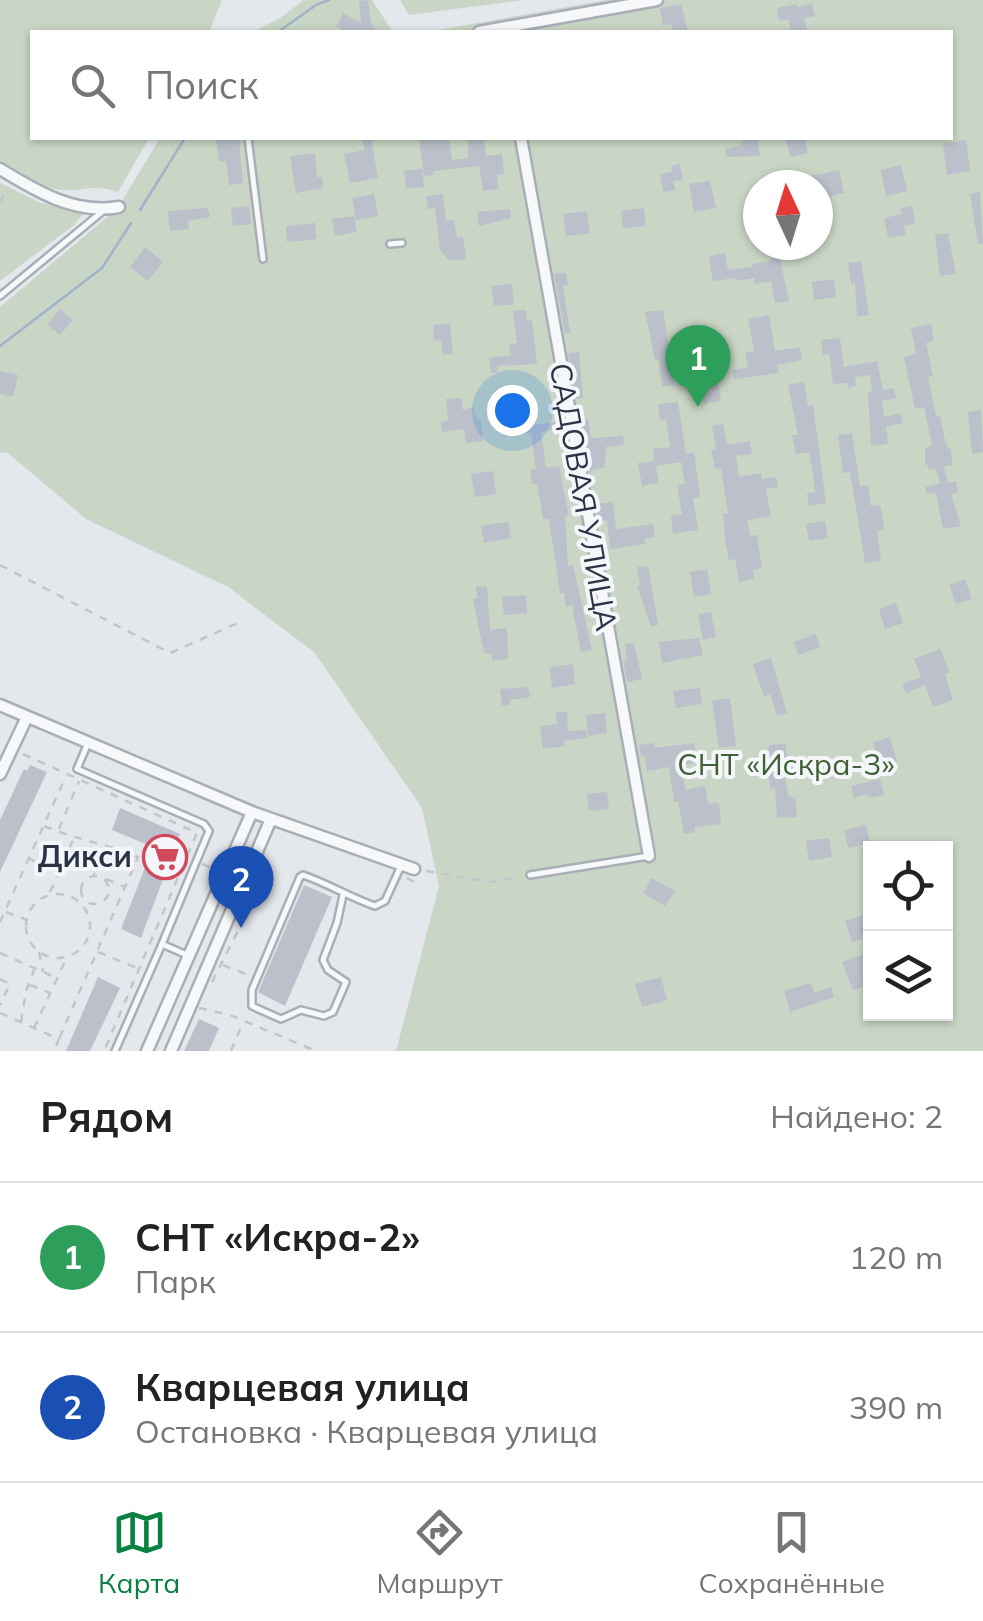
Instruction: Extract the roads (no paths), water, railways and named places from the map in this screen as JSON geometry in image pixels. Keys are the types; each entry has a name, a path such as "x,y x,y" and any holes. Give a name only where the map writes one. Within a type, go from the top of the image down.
{"street":[{"path":"508,30 657,0"},
{"name":"САДОВАЯ УЛИЦА","path":"520,140 649,856"},
{"path":"0,169 48,198 105,209 119,206"},
{"path":"0,705 252,812 400,869 414,870"},
{"path":"0,774 27,717"},
{"path":"147,1051 252,812"},
{"path":"171,1051 271,819"}],"lane":[{"path":"248,140 262,259"},
{"path":"0,296 105,209"},
{"path":"390,244 402,243"},
{"path":"88,743 78,769 204,824 209,831 115,1051"},
{"path":"530,876 649,856"},
{"path":"344,895 323,960 328,970 346,982 330,1016 301,1010 282,1019 252,1006 250,997 257,978 300,877 338,888 344,895 375,906 382,904 400,869"},
{"path":"162,944 189,956"}],"waterway":[{"path":"281,30 329,0"},
{"path":"140,210 184,140"},
{"path":"0,346 102,268 131,223"}],"place":[{"name":"СНТ «Искра-2»","path":"698,407"},
{"name":"Дикси","path":"165,857"},
{"name":"Кварцевая улица","path":"241,928"}],"park label":[{"name":"СНТ «Искра-3»","path":"786,765"}]}
